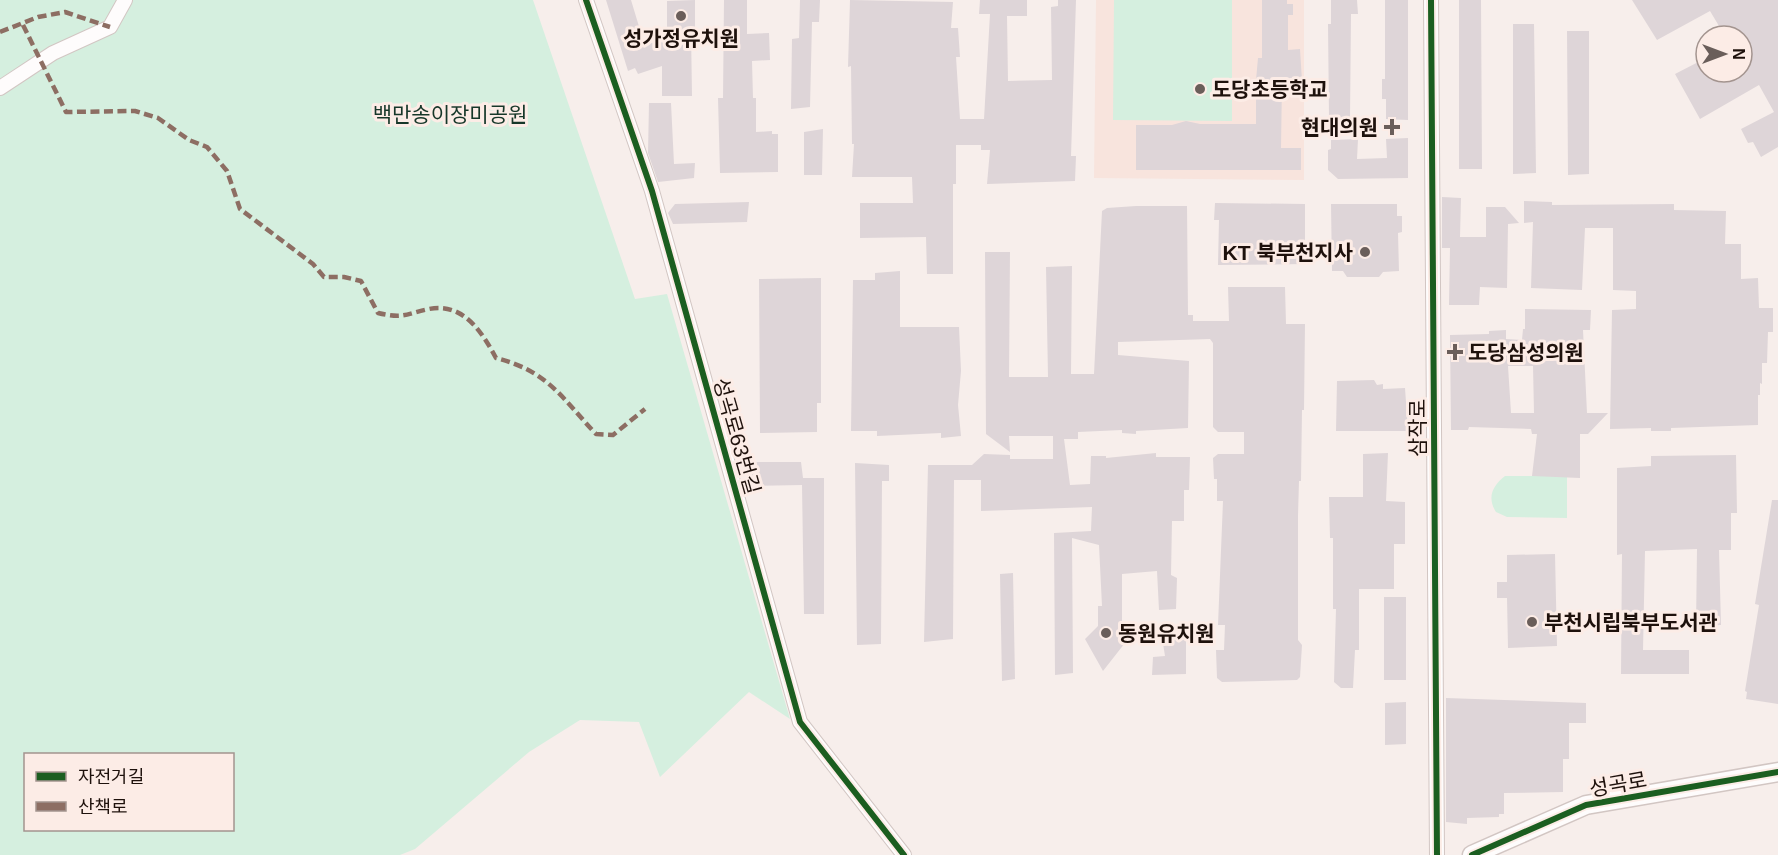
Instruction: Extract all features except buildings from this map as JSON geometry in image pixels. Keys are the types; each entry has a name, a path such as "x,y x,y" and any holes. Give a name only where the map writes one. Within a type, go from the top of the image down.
{"street":[{"path":"0,88 53,53 110,27 125,0"},
{"name":"성곡로63번길","path":"586,0 652,191 800,722 904,855"},
{"name":"삼작로","path":"1431,0 1437,855"},
{"name":"성곡로","path":"1472,855 1586,806 1778,772"}],"shaded area":[{"name":"도당초등학교","path":"1096,0 1304,0 1304,180 1094,178"}],"green space":[{"name":"백만송이장미공원","path":"0,0 533,0 635,299 667,294 790,719 749,692 660,777 639,722 580,720 529,752 415,849 400,855 0,855"},
{"path":"1114,0 1232,0 1232,121 1113,120"},
{"path":"1505,476 1567,476 1567,518 1507,517 1496,512 1491,497 1492,492"}],"marked path":[{"path":"0,32 38,17 65,12 110,27"},
{"path":"23,25 66,112 135,111 158,118 189,140 207,147 227,171 240,209 313,264 324,277 344,277 361,281 378,313 399,316 429,309 452,310 478,329 496,358 529,370 542,378 596,434 613,435 645,409"}],"cycle path":[{"path":"586,0 652,191 800,722 904,855"},
{"path":"1431,0 1437,855"},
{"path":"1472,855 1586,805 1778,772"}],"place":[{"name":"성가정유치원","path":"681,16"},
{"name":"도당초등학교","path":"1200,89"},
{"name":"현대의원","path":"1392,127"},
{"name":"KT 북부천지사","path":"1365,252"},
{"name":"도당삼성의원","path":"1455,352"},
{"name":"부천시립북부도서관","path":"1532,622"},
{"name":"동원유치원","path":"1106,633"}]}
